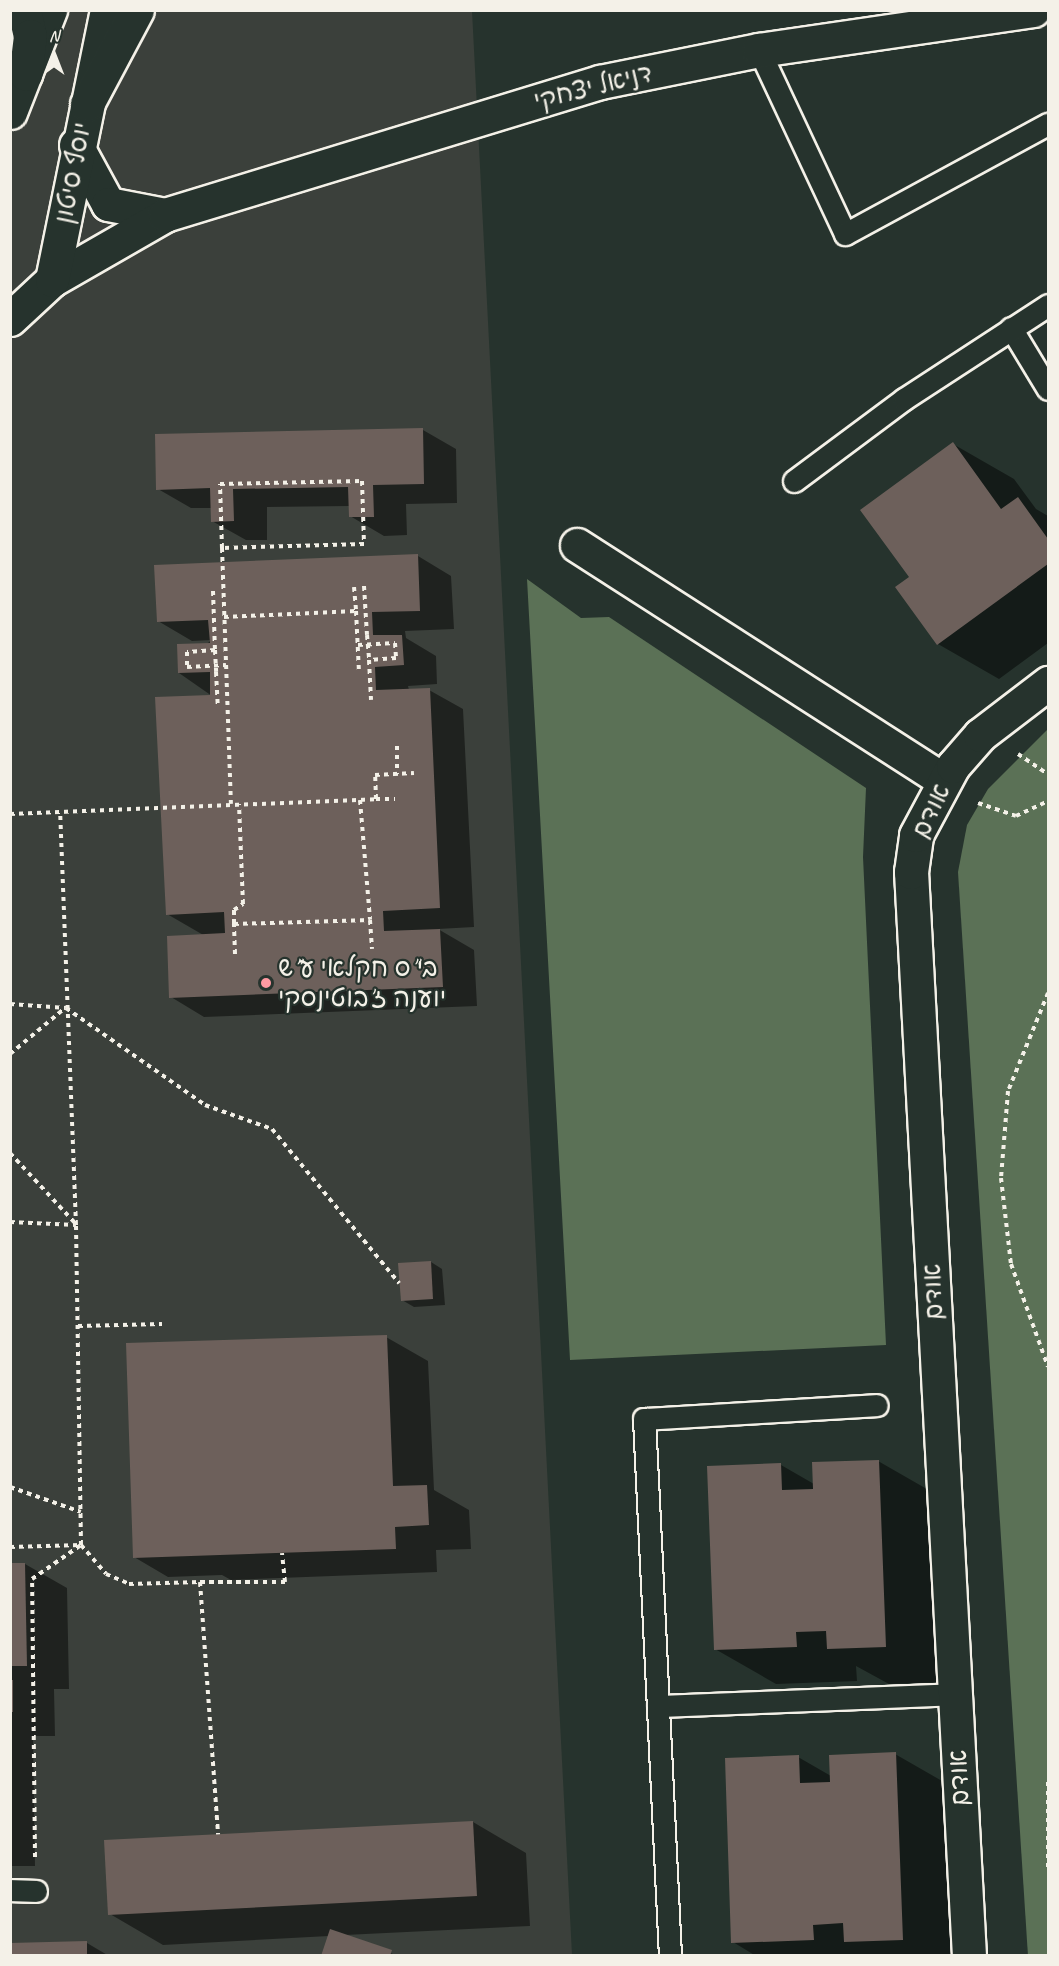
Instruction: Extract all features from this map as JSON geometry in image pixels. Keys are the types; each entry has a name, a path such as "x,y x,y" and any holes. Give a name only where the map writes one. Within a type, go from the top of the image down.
{"street":[{"path":"24,10 30,36 25,74"},
{"path":"10,112 50,10"},
{"name":"יוסף סיטון","path":"52,280 76,145 107,10"},
{"path":"87,104 137,10"},
{"name":"דניאל יצחקי","path":"52,280 165,215 600,82 759,50 1033,10"},
{"name":"דניאל יצחקי","path":"76,145 108,204 165,215"},
{"path":"10,319 52,280"},
{"path":"577,545 944,781"},
{"name":"אודם","path":"969,1956 911,872 916,835 944,781 980,735 1048,683"}],"lane":[{"path":"759,50 845,234 1048,124"},
{"path":"794,481 1011,328 1048,305"},
{"path":"1011,328 1048,389"},
{"path":"670,1956 644,1419 877,1405"},
{"path":"658,1706 955,1694"},
{"path":"10,1890 36,1891"}],"path":[{"path":"222,548 364,544 362,481 220,484 224,616 231,804"},
{"path":"364,586 371,700"},
{"path":"354,587 359,673"},
{"path":"213,591 218,706"},
{"path":"224,616 356,611"},
{"path":"358,645 395,644 396,658 369,660"},
{"path":"215,650 186,651 187,667 226,665"},
{"path":"397,746 397,774"},
{"path":"376,799 375,775 414,773"},
{"path":"944,781 991,811 1016,816 1048,801"},
{"path":"10,814 395,799"},
{"path":"360,800 372,949"},
{"path":"235,954 234,910 243,904 239,804"},
{"path":"60,812 76,1225 81,1545 106,1574 129,1584 285,1582 282,1553"},
{"path":"234,924 370,920"},
{"path":"1048,993 1008,1091 1001,1178 1011,1264 1048,1367"},
{"path":"10,1004 66,1008 166,1072 205,1105 272,1129 399,1283"},
{"path":"10,1054 66,1008"},
{"path":"10,1153 76,1225"},
{"path":"10,1222 76,1225"},
{"path":"78,1326 162,1324"},
{"path":"10,1487 81,1512"},
{"path":"10,1547 81,1545"},
{"path":"36,1891 32,1579 81,1545"},
{"path":"200,1582 218,1834"},
{"path":"1048,1782 1048,1867"}],"shaded area":[{"name":"בי\"ס חקלאי ע\"ש יוענה ז'בוטינסקי","path":"11,11 472,11 572,1955 11,1956"}],"green space":[{"path":"527,579 581,618 609,617 866,788 863,857 886,1345 570,1360"},
{"path":"1048,729 1048,1955 1028,1956 958,872 967,825 988,789"}],"building":[{"path":"423,428 424,484 373,485 374,517 349,517 348,487 233,489 234,521 211,522 210,488 156,490 155,434"},
{"path":"953,442 1001,509 1018,497 1048,539 1048,564 937,645 895,587 909,577 860,510"},
{"path":"418,554 420,611 372,612 373,635 402,635 404,665 375,667 376,690 430,688 440,908 383,911 384,931 440,929 443,987 169,998 167,936 225,933 224,912 166,915 155,697 210,695 210,672 178,673 177,644 210,643 208,620 157,622 154,565"},
{"path":"431,1261 433,1299 401,1301 398,1263"},
{"path":"387,1335 393,1486 427,1485 429,1525 395,1527 396,1549 133,1558 126,1343"},
{"path":"879,1460 886,1647 827,1649 826,1631 796,1632 797,1647 714,1650 707,1466 781,1463 782,1490 813,1489 812,1462"},
{"path":"10,1563 25,1563 27,1666 10,1666"},
{"path":"10,1680 13,1680 13,1712 10,1712"},
{"path":"896,1752 903,1940 844,1942 843,1923 813,1925 814,1940 731,1943 725,1758 799,1755 800,1783 830,1782 829,1755"},
{"path":"473,1821 477,1896 108,1915 104,1840"},
{"path":"330,1929 392,1950 390,1956 321,1956"},
{"path":"87,1941 87,1956 10,1956 10,1943"}],"place":[{"name":"בי\"ס חקלאי ע\"ש יוענה ז'בוטינסקי","path":"266,983"}]}
